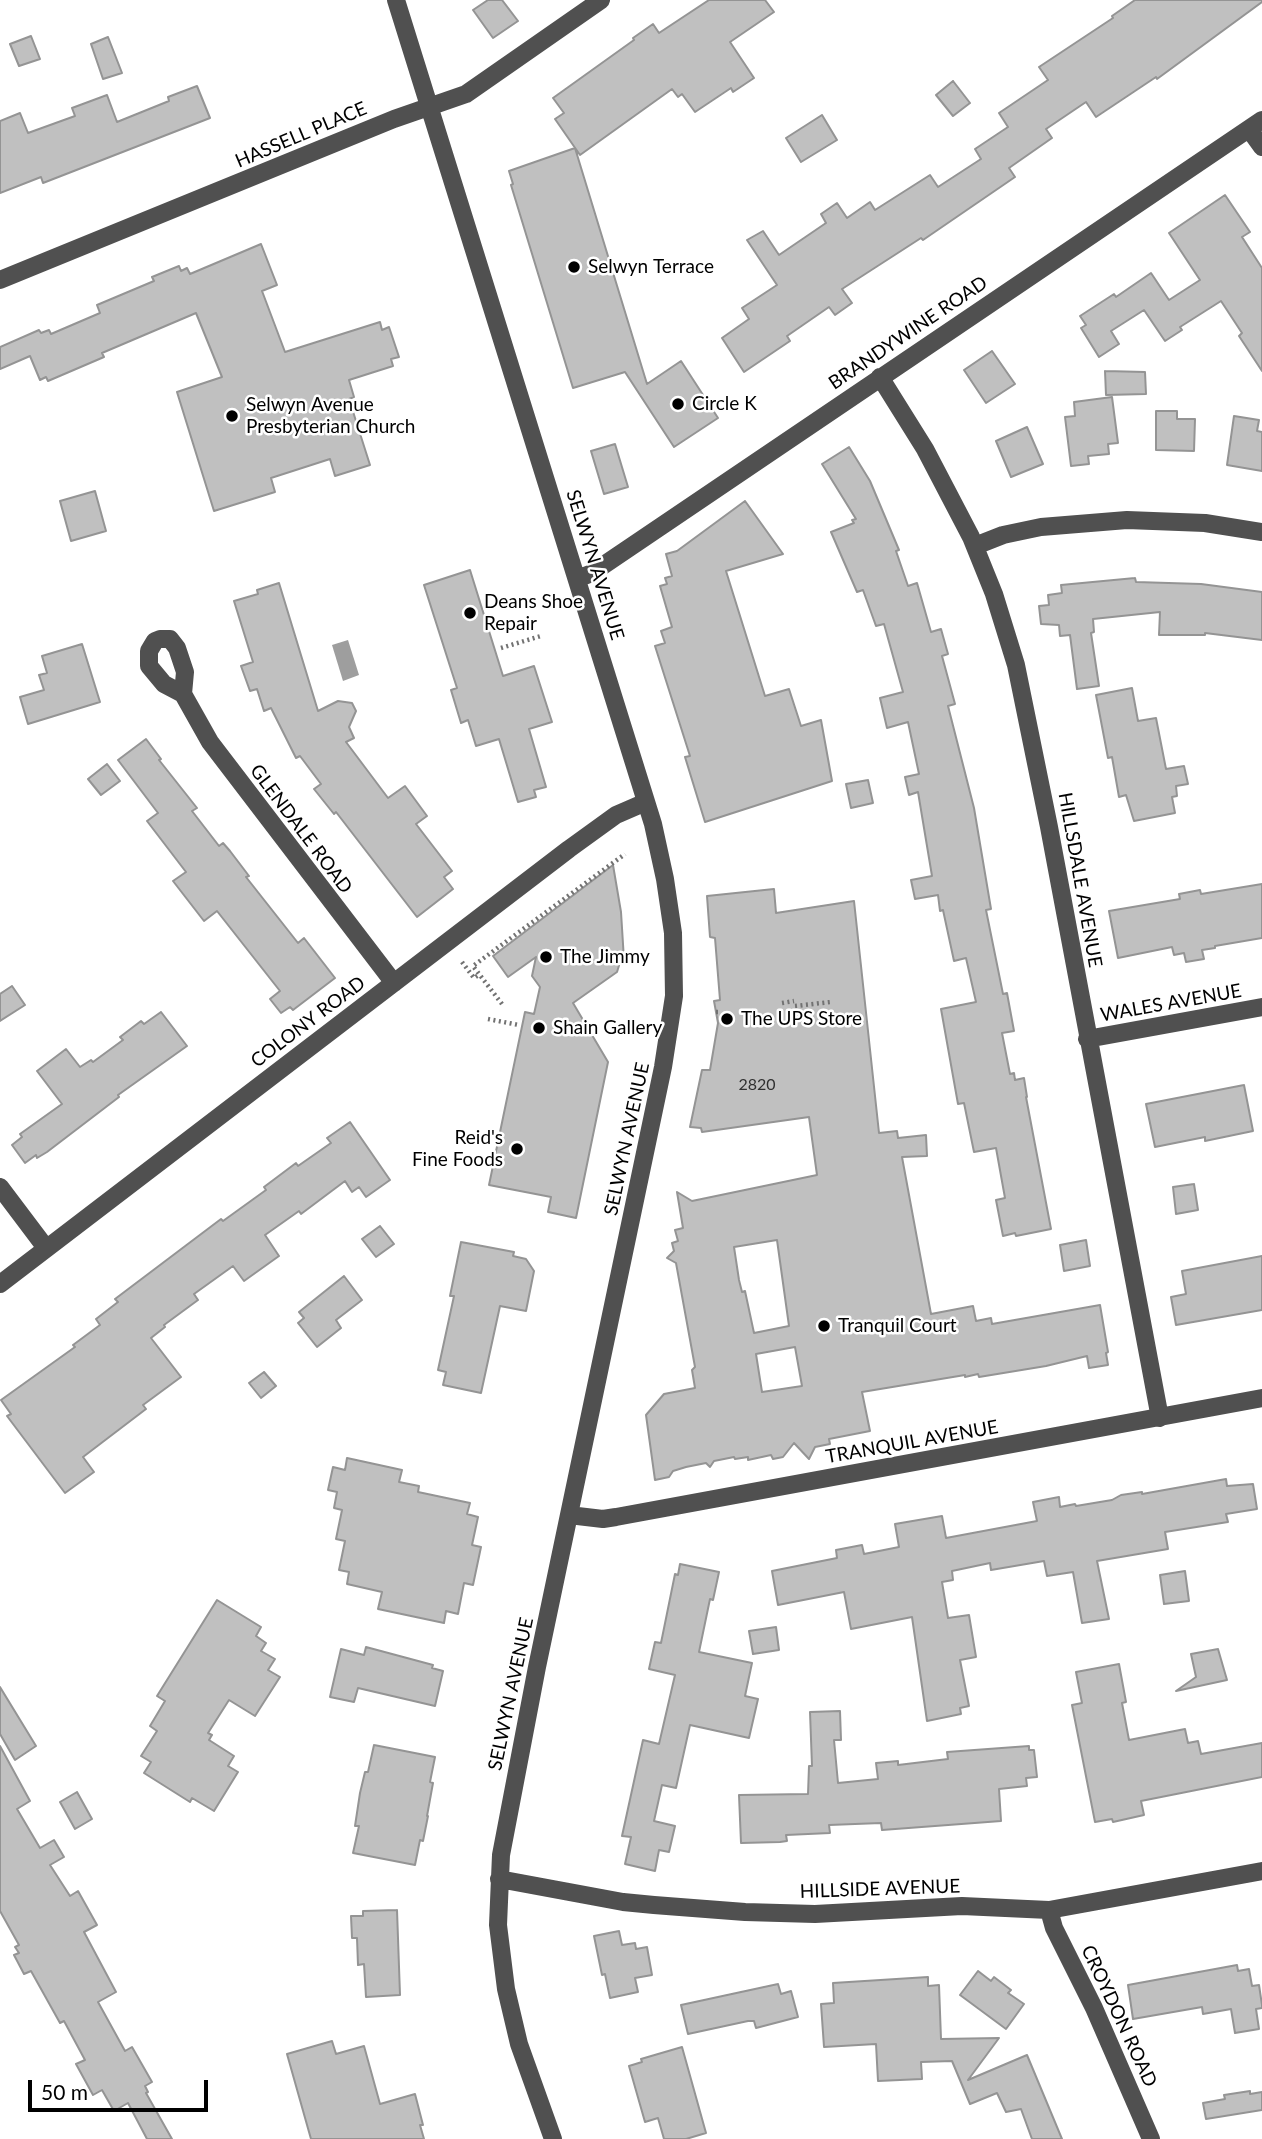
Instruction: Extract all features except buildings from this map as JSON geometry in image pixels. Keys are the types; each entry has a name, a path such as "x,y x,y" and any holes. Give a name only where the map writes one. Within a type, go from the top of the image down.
{"street":[{"name":"SELWYN AVENUE","path":"396,0 646,802 659,848 671,914 675,963 673,1011 663,1067 505,1828 499,1879 498,1925 506,1989 519,2044 553,2139"},
{"name":"HASSELL PLACE","path":"0,280 387,121 476,88 601,0"},
{"name":"BRANDYWINE ROAD","path":"577,579 592,573 1255,124"},
{"path":"1255,124 1262,148"},
{"name":"HILLSDALE AVENUE","path":"880,377 934,466 975,546 995,599 1023,696 1160,1418"},
{"path":"975,546 1003,535 1041,527 1127,520 1205,523 1262,532"},
{"name":"GLENDALE ROAD","path":"183,694 225,764 394,983"},
{"name":"COLONY ROAD","path":"0,1284 596,829 616,815 646,802"},
{"name":"WALES AVENUE","path":"1087,1039 1262,1007"},
{"path":"0,1187 46,1248"},
{"name":"TRANQUIL AVENUE","path":"569,1515 603,1519 616,1517 1262,1398"},
{"name":"HILLSIDE AVENUE","path":"499,1879 623,1902 745,1912 815,1914 962,1906 1049,1910 1262,1871"},
{"name":"CROYDON ROAD","path":"1049,1910 1054,1928 1094,2008 1151,2139"}],"path":[{"path":"500,648 541,636"},
{"path":"502,1004 473,965 625,854"},
{"path":"462,962 474,978 480,974"},
{"path":"782,1003 831,1002"},
{"path":"488,1019 519,1026"}],"shaded area":[{"path":"348,640 359,675 343,681 332,645"}],"place":[{"name":"Selwyn Terrace","path":"574,267"},
{"name":"Circle K","path":"678,404"},
{"name":"Selwyn Avenue Presbyterian Church","path":"232,416"},
{"name":"Deans Shoe Repair","path":"470,613"},
{"name":"The Jimmy","path":"546,957"},
{"name":"The UPS Store","path":"727,1019"},
{"name":"Shain Gallery","path":"539,1028"},
{"name":"Reid's Fine Foods","path":"517,1149"},
{"name":"Tranquil Court","path":"824,1326"}]}
